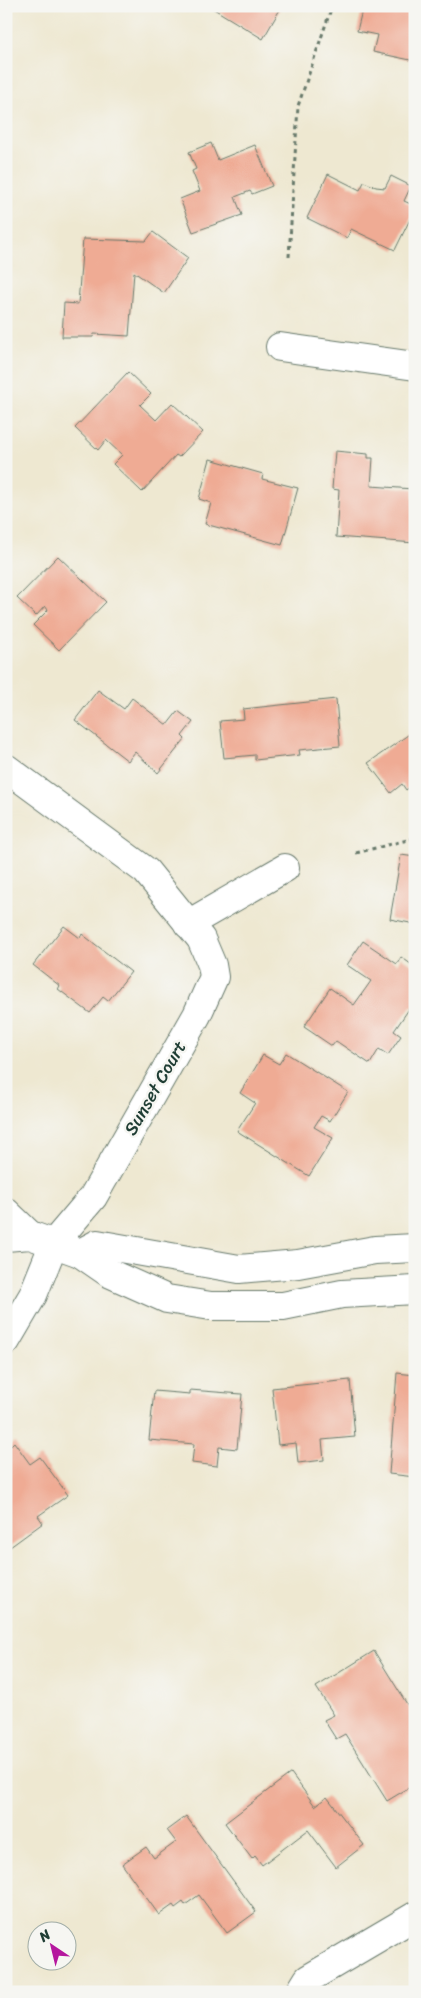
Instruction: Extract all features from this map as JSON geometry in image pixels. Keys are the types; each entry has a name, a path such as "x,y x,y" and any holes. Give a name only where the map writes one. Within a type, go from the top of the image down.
{"street":[{"path":"280,347 415,366"},
{"name":"Sunset Court","path":"6,768 146,871 201,939 212,965 214,977 197,1015 93,1197 30,1239 33,1295 7,1337"},
{"path":"188,924 285,868"},
{"path":"6,1212 30,1239 80,1253 109,1273 167,1298 211,1306 283,1306 342,1294 415,1290"},
{"path":"80,1253 97,1244 240,1269 298,1264 375,1250 415,1248"},
{"path":"300,1992 308,1979 415,1916"}],"path":[{"path":"290,256 298,106 332,6"},
{"path":"356,853 415,838"}],"building":[{"path":"209,6 282,6 263,39"},
{"path":"363,6 415,6 415,61 373,52 377,35 357,31"},
{"path":"6,71 10,81 6,83"},
{"path":"211,143 218,160 255,145 272,186 252,194 250,191 235,197 242,215 193,232 180,199 200,191 192,171 196,169 189,152"},
{"path":"328,174 360,190 364,182 376,187 385,188 391,176 411,186 404,201 415,206 415,209 395,250 351,229 347,238 307,218"},
{"path":"153,232 188,258 164,293 134,272 129,336 94,334 93,337 62,337 64,303 78,304 83,239 146,241"},
{"path":"128,372 151,394 140,405 156,420 172,403 203,432 179,457 176,455 142,492 113,464 122,455 106,440 98,450 75,428"},
{"path":"335,451 368,454 368,458 373,458 371,486 413,489 415,543 336,537 339,490 332,489"},
{"path":"210,459 263,474 262,479 298,488 282,545 205,524 211,503 199,499"},
{"path":"58,556 106,602 59,650 33,625 48,610 45,606 36,616 17,598"},
{"path":"98,690 124,709 132,698 167,725 178,711 193,722 182,736 185,739 158,773 135,752 128,761 75,720"},
{"path":"336,699 340,746 299,750 300,755 255,760 255,755 224,758 220,721 244,719 243,709"},
{"path":"415,730 415,788 413,785 406,790 402,784 391,793 368,763"},
{"path":"401,855 415,857 415,924 390,919"},
{"path":"64,926 80,938 82,934 131,972 108,1001 103,997 90,1013 58,989 60,986 33,965"},
{"path":"363,941 397,964 401,957 415,967 415,1008 411,1006 394,1031 401,1036 388,1055 379,1049 370,1064 336,1041 332,1046 304,1027 330,988 354,1005 371,981 347,965"},
{"path":"286,1053 348,1092 330,1121 321,1116 314,1127 333,1138 309,1176 237,1131 255,1103 240,1093 263,1055 279,1064"},
{"path":"397,1373 415,1375 415,1477 389,1474"},
{"path":"350,1380 355,1437 322,1440 324,1460 298,1463 296,1443 278,1445 272,1388"},
{"path":"190,1390 242,1394 237,1449 219,1447 217,1466 192,1463 194,1444 149,1440 154,1391 190,1394"},
{"path":"14,1442 30,1464 40,1457 68,1495 38,1516 43,1523 6,1550 6,1445 8,1448"},
{"path":"374,1651 410,1709 415,1706 415,1784 387,1801 345,1734 336,1739 324,1720 334,1715 316,1687"},
{"path":"291,1773 315,1806 327,1797 364,1845 336,1867 308,1830 262,1865 255,1856 252,1859 225,1823"},
{"path":"186,1816 256,1912 227,1933 199,1895 185,1905 183,1902 175,1908 173,1905 159,1915 122,1864 146,1847 154,1858 176,1842 167,1830"}]}
